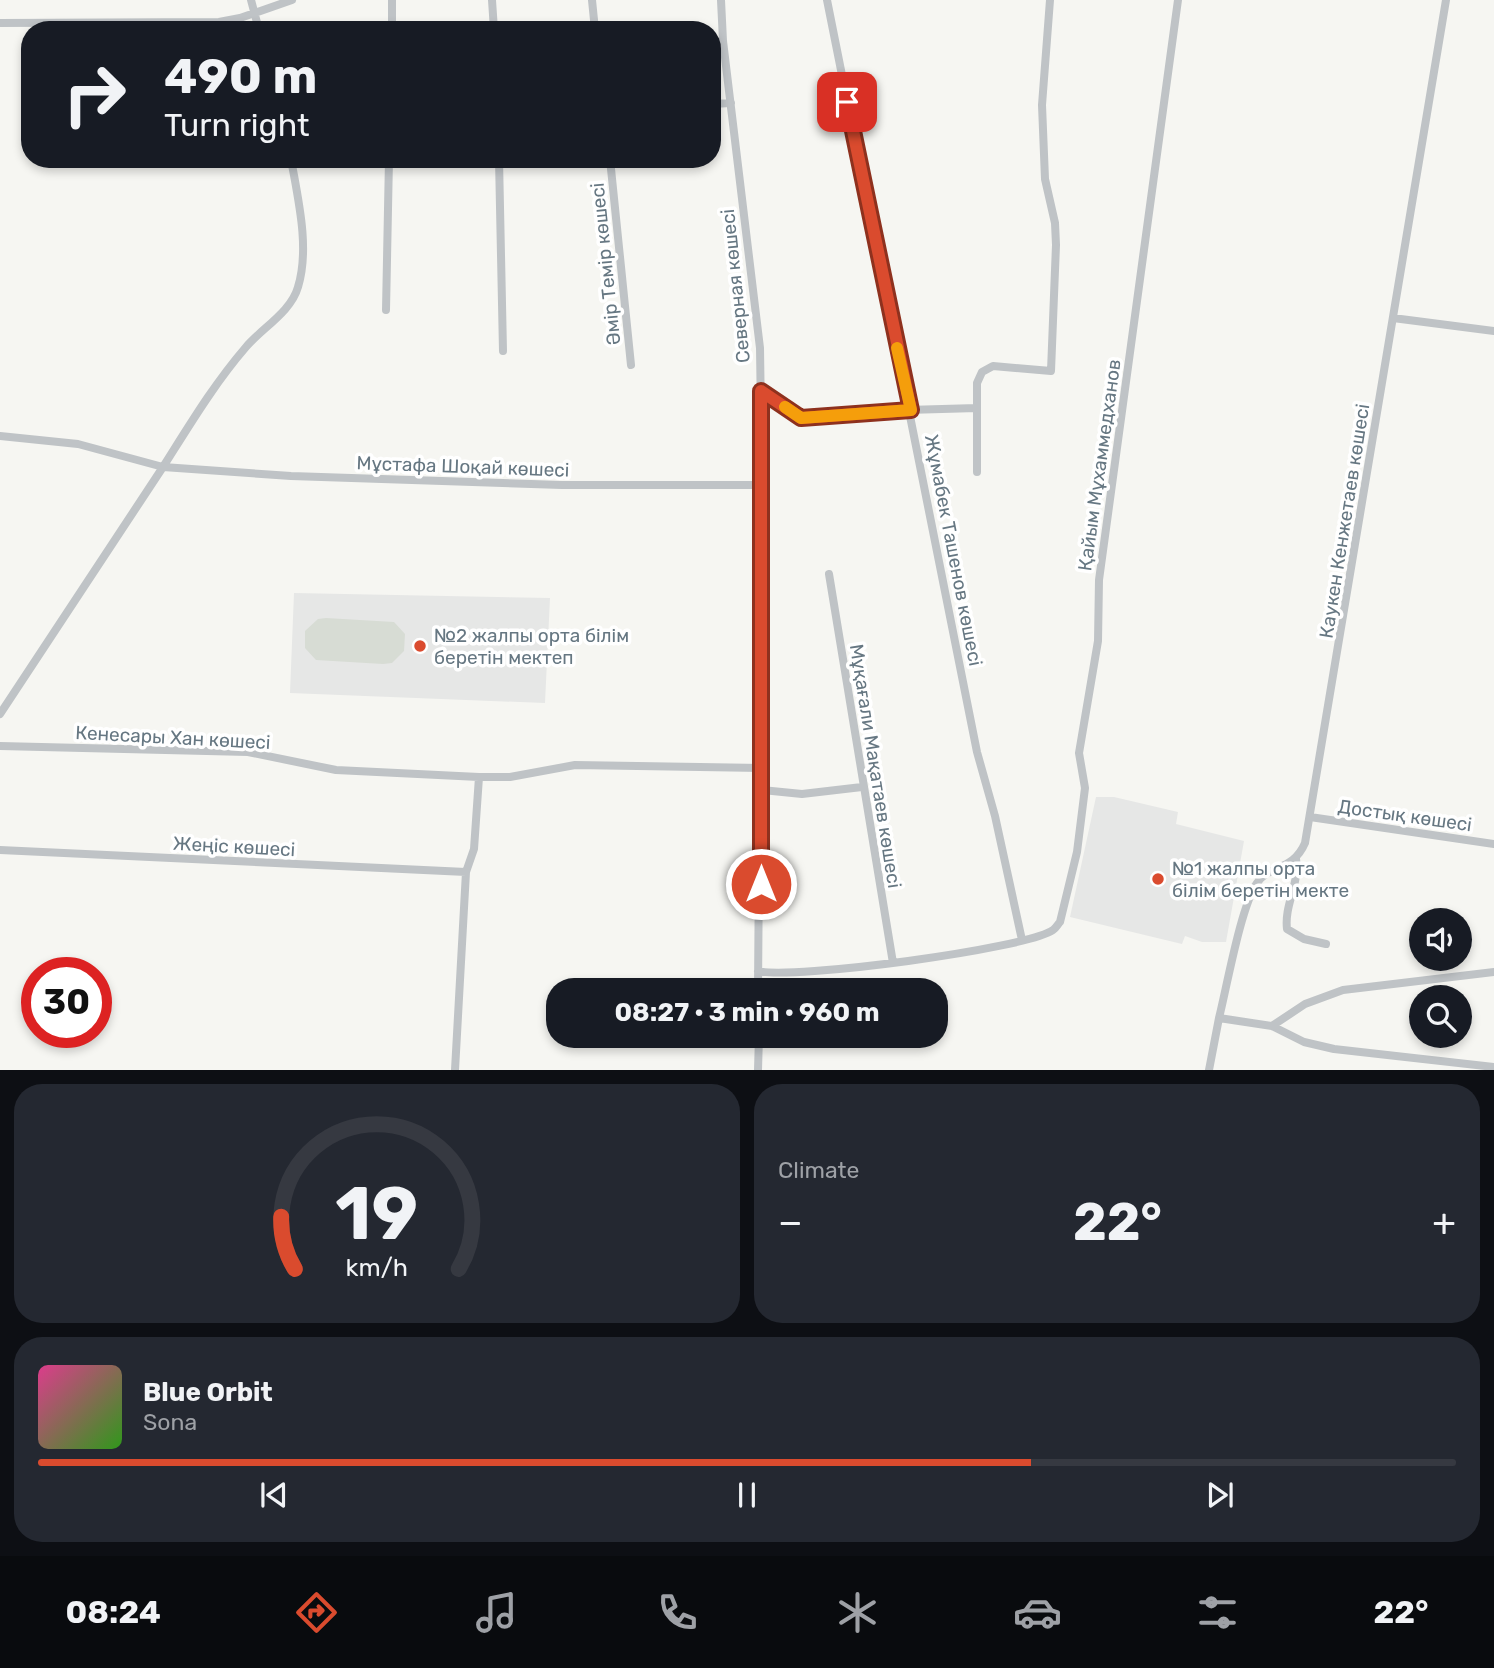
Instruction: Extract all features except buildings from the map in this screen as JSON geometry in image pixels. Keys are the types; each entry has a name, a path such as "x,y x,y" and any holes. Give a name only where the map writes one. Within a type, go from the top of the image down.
{"street":[{"path":"251,0 257,21"},
{"path":"224,21 292,0"},
{"path":"392,21 393,0"},
{"path":"492,0 493,21"},
{"path":"592,0 594,21"},
{"name":"Северная көшесі","path":"721,0 723,41 760,348 762,768 758,978"},
{"name":"Жұмабек Ташенов көшесі","path":"827,0 911,410 977,752 995,816 1021,940"},
{"path":"976,472 977,383 982,372 993,366 1051,371 1055,223 1045,179 1042,104 1050,0"},
{"name":"Қайым Мұхаммедханов","path":"1021,940 1053,930 1060,922 1077,852 1085,788 1079,753 1098,641 1099,580 1178,0"},
{"name":"Каукен Кенжетаев көшесі","path":"1326,944 1304,939 1287,929 1287,912 1297,871 1296,859 1305,843 1310,817 1446,0"},
{"path":"0,23 21,23"},
{"path":"721,104 731,103"},
{"path":"0,714 203,404 246,347 293,300 302,260 299,210 292,168"},
{"path":"386,310 389,168"},
{"path":"499,168 503,351"},
{"name":"Әмір Темір көшесі","path":"611,168 631,365"},
{"path":"1393,318 1494,331"},
{"path":"761,391 801,418 976,408"},
{"name":"Мұстафа Шоқай көшесі","path":"0,436 78,444 163,467 291,476 562,485 762,485"},
{"name":"Мұқағали Мақатаев көшесі","path":"829,574 893,963"},
{"name":"Кенесары Хан көшесі","path":"0,746 248,752 336,770 479,777 510,777 575,765 762,768"},
{"path":"455,1069 466,872 474,849 479,777"},
{"path":"761,790 813,794 862,787"},
{"name":"Достық көшесі","path":"1310,817 1494,844"},
{"name":"Жеңіс көшесі","path":"0,850 466,872"},
{"path":"1209,1069 1250,895 1264,875 1296,859"},
{"path":"758,971 772,975 802,974 893,963 1021,940"},
{"path":"1272,1026 1305,1004 1343,990 1494,972"},
{"path":"1219,1018 1272,1026 1304,1042 1334,1049 1494,1067"},
{"path":"758,1069 759,1048"}],"shaded area":[{"name":"№2 жалпы орта білім беретін мектеп","path":"294,593 550,598 545,703 290,693"},
{"path":"318,619 394,622 405,634 404,651 392,663 383,664 316,660 305,648 305,631"},
{"name":"№1 жалпы орта білім беретін мекте","path":"1096,797 1114,797 1178,812 1176,824 1244,841 1226,942 1202,942 1185,936 1182,944 1070,917"}],"slow traffic":[{"path":"785,407 801,418 834,418 872,411 911,410 897,348"}],"place":[{"name":"№2 жалпы орта білім беретін мектеп","path":"420,646"},
{"name":"№1 жалпы орта білім беретін мекте","path":"1158,879"}],"route":[{"path":"761,884 761,391 801,418 834,418 872,411 911,410 847,102"}]}
